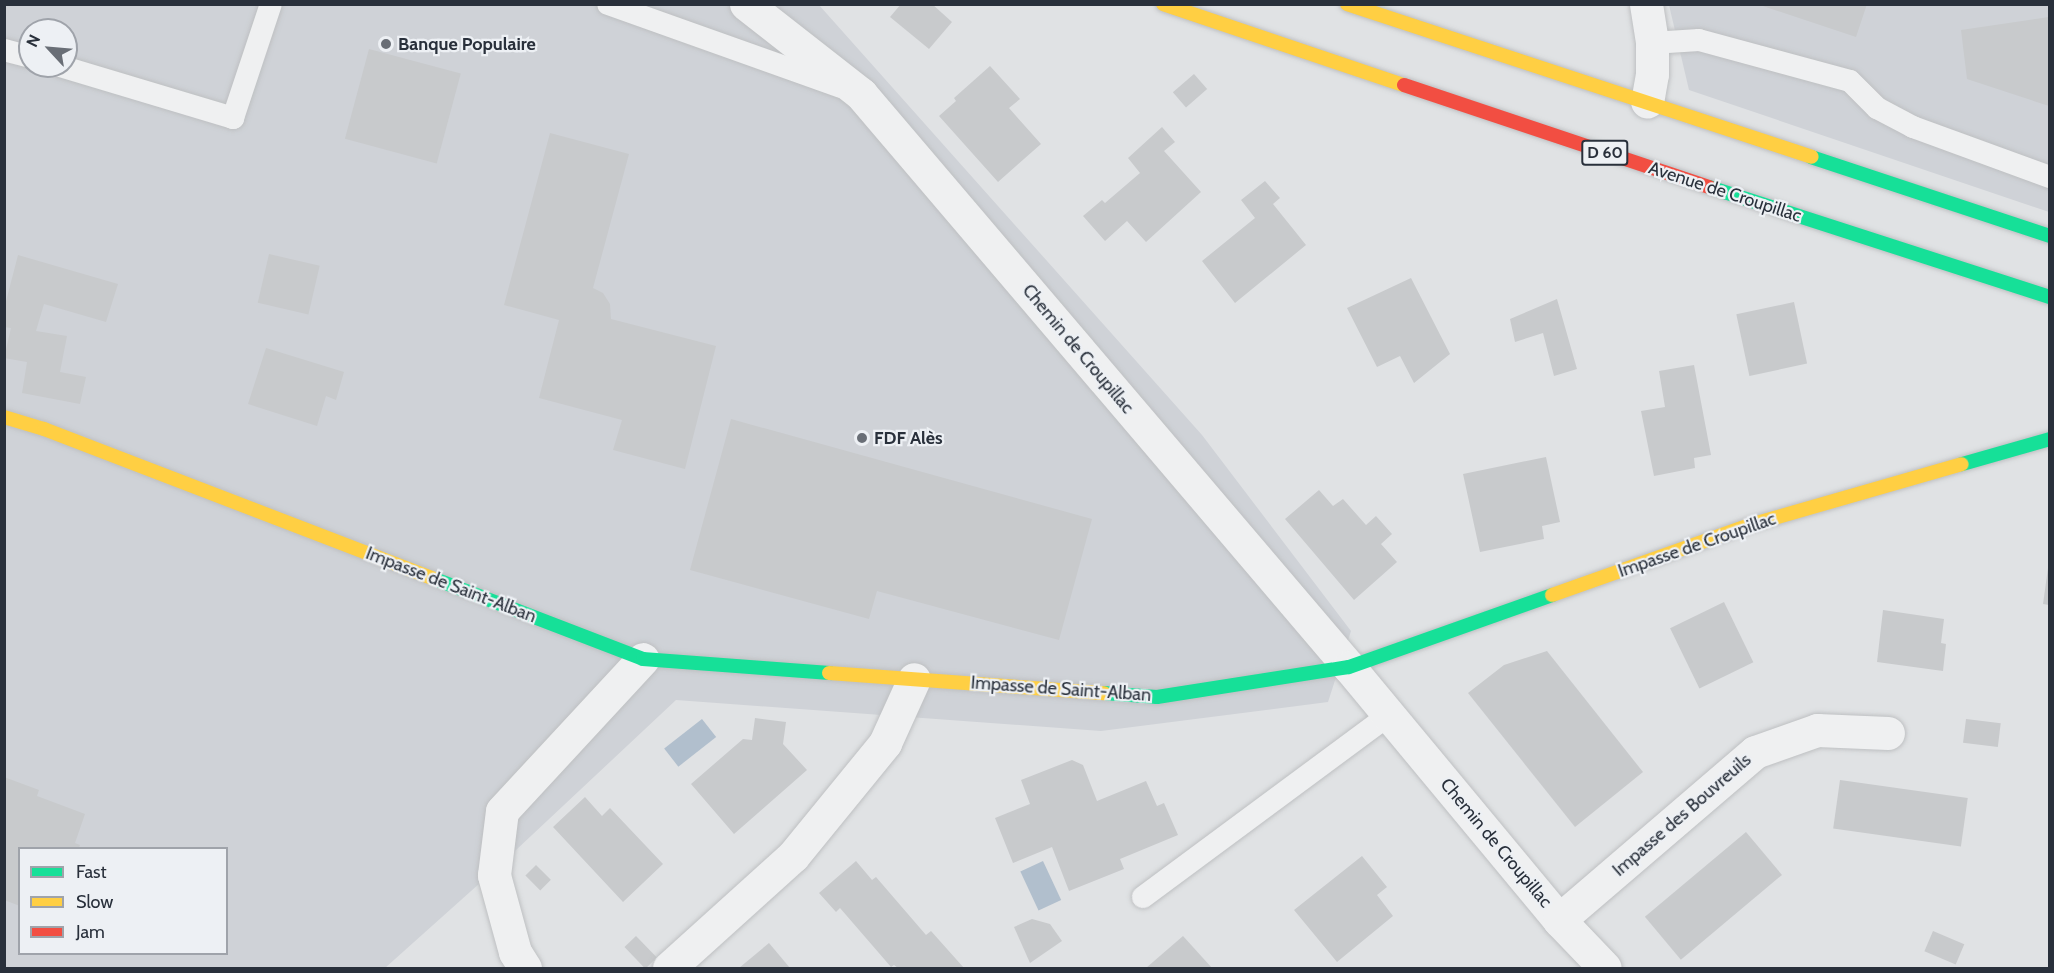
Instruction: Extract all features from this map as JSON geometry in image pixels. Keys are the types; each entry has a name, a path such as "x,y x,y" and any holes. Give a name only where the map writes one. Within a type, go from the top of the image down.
{"street":[{"name":"Chemin de Croupillac","path":"746,4 861,94 1349,667 1560,920 1605,969"},
{"name":"Avenue de Croupillac","path":"1163,4 1689,181 2049,297"},
{"path":"1347,4 2049,236"},
{"path":"1646,4 1652,43 1652,74 1647,102"},
{"name":"Impasse de Saint-Alban","path":"4,417 45,429 643,659 1156,697 1349,667"},
{"name":"Impasse de Croupillac","path":"1349,667 1753,524 2049,439"},
{"path":"525,969 515,952 494,874 502,811 643,659"},
{"path":"669,969 793,856 885,743 914,679"},
{"name":"Impasse des Bouvreuils","path":"1560,920 1755,752 1817,730 1888,733"}],"lane":[{"path":"78,71 232,118 271,4"},
{"path":"608,4 861,94"},
{"path":"1652,43 1699,39 1850,81 1877,108 1913,127 2049,177"},
{"path":"1143,897 1389,715"}],"shaded area":[{"path":"5,5 819,5 1202,435 1351,631 1328,702 1101,731 676,700 499,866 385,968 5,968"},
{"path":"1669,5 2049,5 2049,212 1689,90"}],"water":[{"path":"702,719 716,737 678,767 664,749"},
{"path":"1043,861 1061,900 1039,911 1020,872"}],"building":[{"path":"901,4 932,4 952,22 929,49 890,17"},
{"path":"1757,4 1867,4 1856,37"},
{"path":"2049,17 2049,106 1967,79 1961,30"},
{"path":"369,49 461,74 437,163 345,139"},
{"path":"990,66 1020,99 1009,108 1041,144 998,182 939,116 956,101 954,98"},
{"path":"1194,74 1207,89 1186,107 1173,92"},
{"path":"1162,127 1175,142 1164,151 1201,192 1146,242 1127,221 1105,241 1083,216 1102,200 1105,203 1140,173 1128,158"},
{"path":"550,133 629,154 593,288 603,293 610,304 611,319 716,346 685,469 613,450 622,420 539,398 559,320 504,305"},
{"path":"1265,181 1280,198 1273,204 1306,245 1235,303 1202,261 1255,218 1241,200"},
{"path":"269,254 320,266 308,314 258,303"},
{"path":"18,255 118,284 106,322 44,304 36,331 67,336 60,372 86,377 80,404 22,393 27,362 4,358 11,328 4,327 4,309"},
{"path":"1411,278 1450,354 1414,383 1400,356 1377,367 1347,308"},
{"path":"1557,299 1577,369 1554,376 1543,333 1515,342 1510,319"},
{"path":"1794,302 1807,364 1749,376 1736,314"},
{"path":"266,348 344,372 336,400 326,396 317,426 248,404"},
{"path":"1694,365 1711,455 1694,458 1695,468 1654,476 1641,411 1665,407 1659,371"},
{"path":"731,419 1092,519 1059,640 877,591 869,619 690,570"},
{"path":"1546,457 1560,522 1542,526 1544,539 1480,552 1463,474"},
{"path":"1319,490 1333,506 1343,499 1366,525 1376,516 1392,534 1381,544 1397,562 1354,600 1285,519"},
{"path":"2049,568 2049,605 2043,604"},
{"path":"1724,602 1753,662 1699,689 1670,628"},
{"path":"1883,610 1944,619 1941,643 1946,644 1943,671 1877,662"},
{"path":"1547,651 1643,772 1575,827 1468,693 1504,665"},
{"path":"755,718 786,722 783,744 807,770 734,834 691,784 743,739 752,740"},
{"path":"1966,719 2001,723 1998,747 1963,743"},
{"path":"1072,760 1083,765 1097,801 1146,781 1157,806 1164,803 1178,835 1120,859 1124,869 1069,891 1052,847 1013,863 995,818 1030,804 1021,780"},
{"path":"4,777 39,790 37,796 85,814 75,843 80,845 79,847 18,847 18,905 4,900"},
{"path":"1840,780 1968,798 1961,846 1833,829"},
{"path":"585,797 602,816 610,808 663,864 623,902 553,827"},
{"path":"1746,832 1782,875 1681,960 1645,917"},
{"path":"1362,856 1387,887 1377,895 1393,916 1337,962 1294,910"},
{"path":"856,861 872,880 876,877 926,935 931,931 964,968 898,968 894,965 891,967 840,908 836,912 819,893"},
{"path":"536,865 551,880 540,890 525,876"},
{"path":"1032,919 1050,924 1062,941 1030,963 1014,927"},
{"path":"1933,931 1964,944 1956,965 1924,951"},
{"path":"636,936 657,958 645,968 624,947"},
{"path":"1183,936 1212,968 1146,968"},
{"path":"769,943 790,968 739,968"}],"traffic: fast":[{"path":"1811,157 2050,236"},
{"path":"1709,187 2050,297"},
{"path":"1962,464 2050,439"},
{"path":"435,579 643,659 829,673"},
{"path":"1104,693 1157,697 1349,667 1552,595"}],"traffic: slow":[{"path":"1163,4 1404,85"},
{"path":"1347,4 1811,157"},
{"path":"4,417 44,429 435,579"},
{"path":"1552,595 1753,524 1962,464"},
{"path":"829,673 1104,693"}],"traffic: jam":[{"path":"1404,85 1709,187"}],"place":[{"name":"Banque Populaire","path":"386,44"},
{"name":"FDF Alès","path":"862,438"}]}
